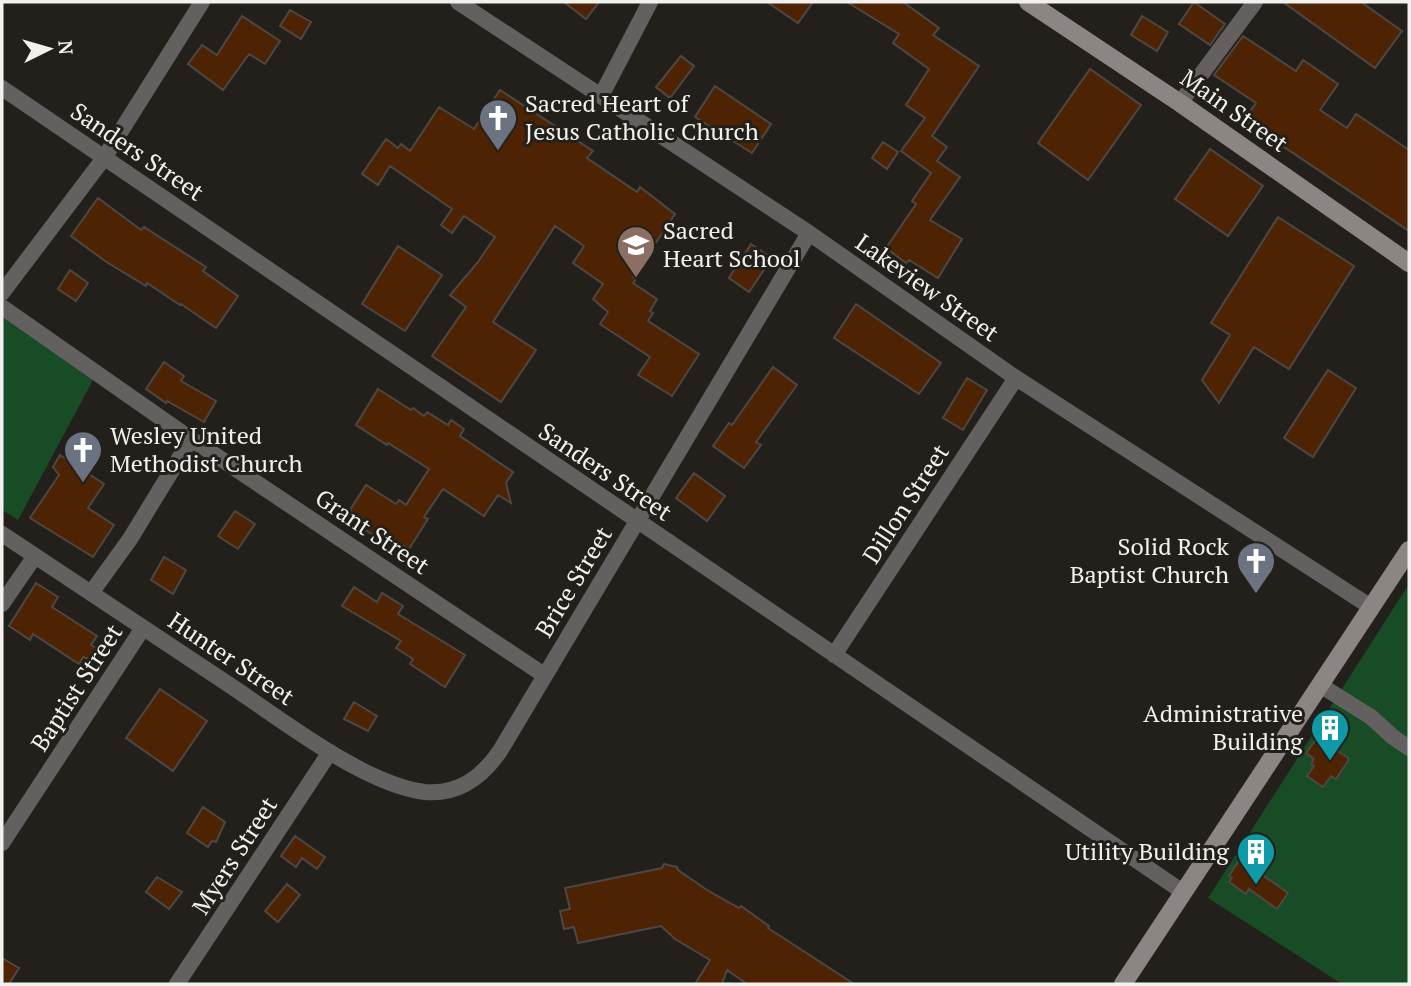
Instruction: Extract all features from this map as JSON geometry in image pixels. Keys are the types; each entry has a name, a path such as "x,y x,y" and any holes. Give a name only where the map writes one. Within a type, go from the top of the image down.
{"main road":[{"name":"Main Street","path":"1028,2 1180,103 1409,264"},
{"path":"1122,984 1409,550"}],"street":[{"path":"2,293 104,158 202,2"},
{"name":"Lakeview Street","path":"458,2 809,233 1016,378 1371,607"},
{"path":"601,96 650,2"},
{"path":"1180,103 1255,2"},
{"name":"Sanders Street","path":"2,88 1183,892"},
{"name":"Brice Street","path":"446,791 466,785 485,772 809,233"},
{"name":"Grant Street","path":"2,307 191,439 544,676"},
{"name":"Dillon Street","path":"834,655 1016,378"},
{"path":"91,593 130,539 191,439"},
{"name":"Hunter Street","path":"2,534 330,752 397,787 428,792 446,791"},
{"path":"2,604 35,556"},
{"name":"Baptist Street","path":"2,843 143,628"},
{"path":"1320,685 1371,717 1409,748"},
{"name":"Myers Street","path":"177,984 330,752"}],"green space":[{"path":"2,314 93,380 18,520 2,510"},
{"path":"1409,584 1409,984 1342,984 1208,898"}],"building":[{"path":"564,2 599,2 586,19"},
{"path":"767,2 813,2 798,23"},
{"path":"847,2 903,2 939,28 933,35 979,66 932,136 947,147 937,161 960,177 930,220 962,239 938,278 909,260 906,263 886,248 916,204 912,201 931,173 901,151 925,118 906,105 929,69 893,43 899,34"},
{"path":"1194,2 1225,24 1210,45 1179,24"},
{"path":"1283,2 1361,2 1402,31 1375,68"},
{"path":"290,10 311,22 301,39 280,26"},
{"path":"242,16 280,41 265,64 249,54 223,90 188,64 202,45 217,55"},
{"path":"1142,16 1168,32 1157,51 1131,35"},
{"path":"1243,36 1296,71 1303,60 1338,84 1320,110 1347,128 1356,114 1409,150 1409,231 1244,120 1256,103 1214,75"},
{"path":"681,56 694,66 670,98 656,87"},
{"path":"1090,69 1141,105 1088,180 1038,143"},
{"path":"715,86 771,124 752,153 695,117"},
{"path":"500,90 593,151 587,158 637,192 640,187 675,214 633,277 636,279 633,283 657,299 648,321 699,354 672,396 638,375 650,357 600,324 608,312 593,299 603,284 573,263 584,246 555,226 493,322 536,350 501,402 432,356 466,307 450,295 495,237 464,216 452,233 441,225 452,209 390,166 378,185 362,174 386,139 398,148 401,144 410,151 439,107 474,129"},
{"path":"883,142 898,152 887,169 872,158"},
{"path":"1210,149 1263,186 1228,236 1175,199"},
{"path":"98,198 141,230 144,227 206,267 203,271 238,296 216,328 147,283 146,286 105,261 71,236"},
{"path":"1278,217 1354,266 1289,369 1254,347 1219,403 1202,380 1230,335 1211,323"},
{"path":"751,244 772,258 749,292 729,278"},
{"path":"398,246 442,275 405,331 362,304"},
{"path":"70,270 88,283 76,301 58,289"},
{"path":"856,304 941,363 919,394 834,338"},
{"path":"164,362 184,376 181,381 216,401 204,422 167,401 166,403 146,389"},
{"path":"773,367 797,385 756,442 761,445 744,468 713,446 729,423 732,425"},
{"path":"1328,370 1356,388 1313,457 1284,438"},
{"path":"967,378 987,390 963,430 943,418"},
{"path":"378,389 411,410 413,408 424,416 427,412 448,425 451,420 464,429 460,436 513,472 506,483 511,503 498,495 484,516 443,489 424,517 428,519 409,549 377,529 373,535 358,525 362,518 350,510 366,485 396,504 399,500 406,505 429,469 356,425"},
{"path":"60,455 104,484 88,508 114,525 93,557 30,518 59,475 53,467"},
{"path":"694,473 725,496 707,521 676,498"},
{"path":"235,511 255,524 238,549 218,536"},
{"path":"164,557 186,570 173,594 151,580"},
{"path":"36,583 58,597 52,607 97,636 91,645 98,649 91,660 83,657 79,664 33,634 30,640 9,626"},
{"path":"354,587 377,602 382,593 403,606 398,614 465,655 445,687 410,664 413,659 396,648 401,641 342,606"},
{"path":"160,689 207,721 173,771 126,738"},
{"path":"354,702 377,716 368,731 344,719"},
{"name":"Administrative Building","path":"1318,737 1348,758 1336,779 1331,776 1323,787 1307,776 1314,766 1311,764 1314,759 1306,753"},
{"path":"203,807 225,822 216,842 212,841 208,847 187,833"},
{"path":"295,836 325,857 317,869 302,858 296,867 281,856"},
{"name":"Utility Building","path":"1240,859 1288,893 1277,909 1249,889 1246,894 1229,882 1232,878 1229,876"},
{"path":"664,864 677,867 707,890 739,908 741,906 769,926 768,928 854,984 747,984 727,970 722,984 695,984 710,960 675,939 661,926 578,943 574,927 564,929 560,911 570,909 565,888 662,868"},
{"path":"157,877 182,892 169,909 146,892"},
{"path":"287,884 300,895 278,922 265,911"},
{"path":"2,958 19,968 9,984 2,984"}],"place":[{"name":"Sacred Heart of Jesus Catholic Church","path":"498,152"},
{"name":"Sacred Heart School","path":"636,279"},
{"name":"Wesley United Methodist Church","path":"83,484"},
{"name":"Solid Rock Baptist Church","path":"1256,595"},
{"name":"Administrative Building","path":"1330,762"},
{"name":"Utility Building","path":"1256,886"}]}
